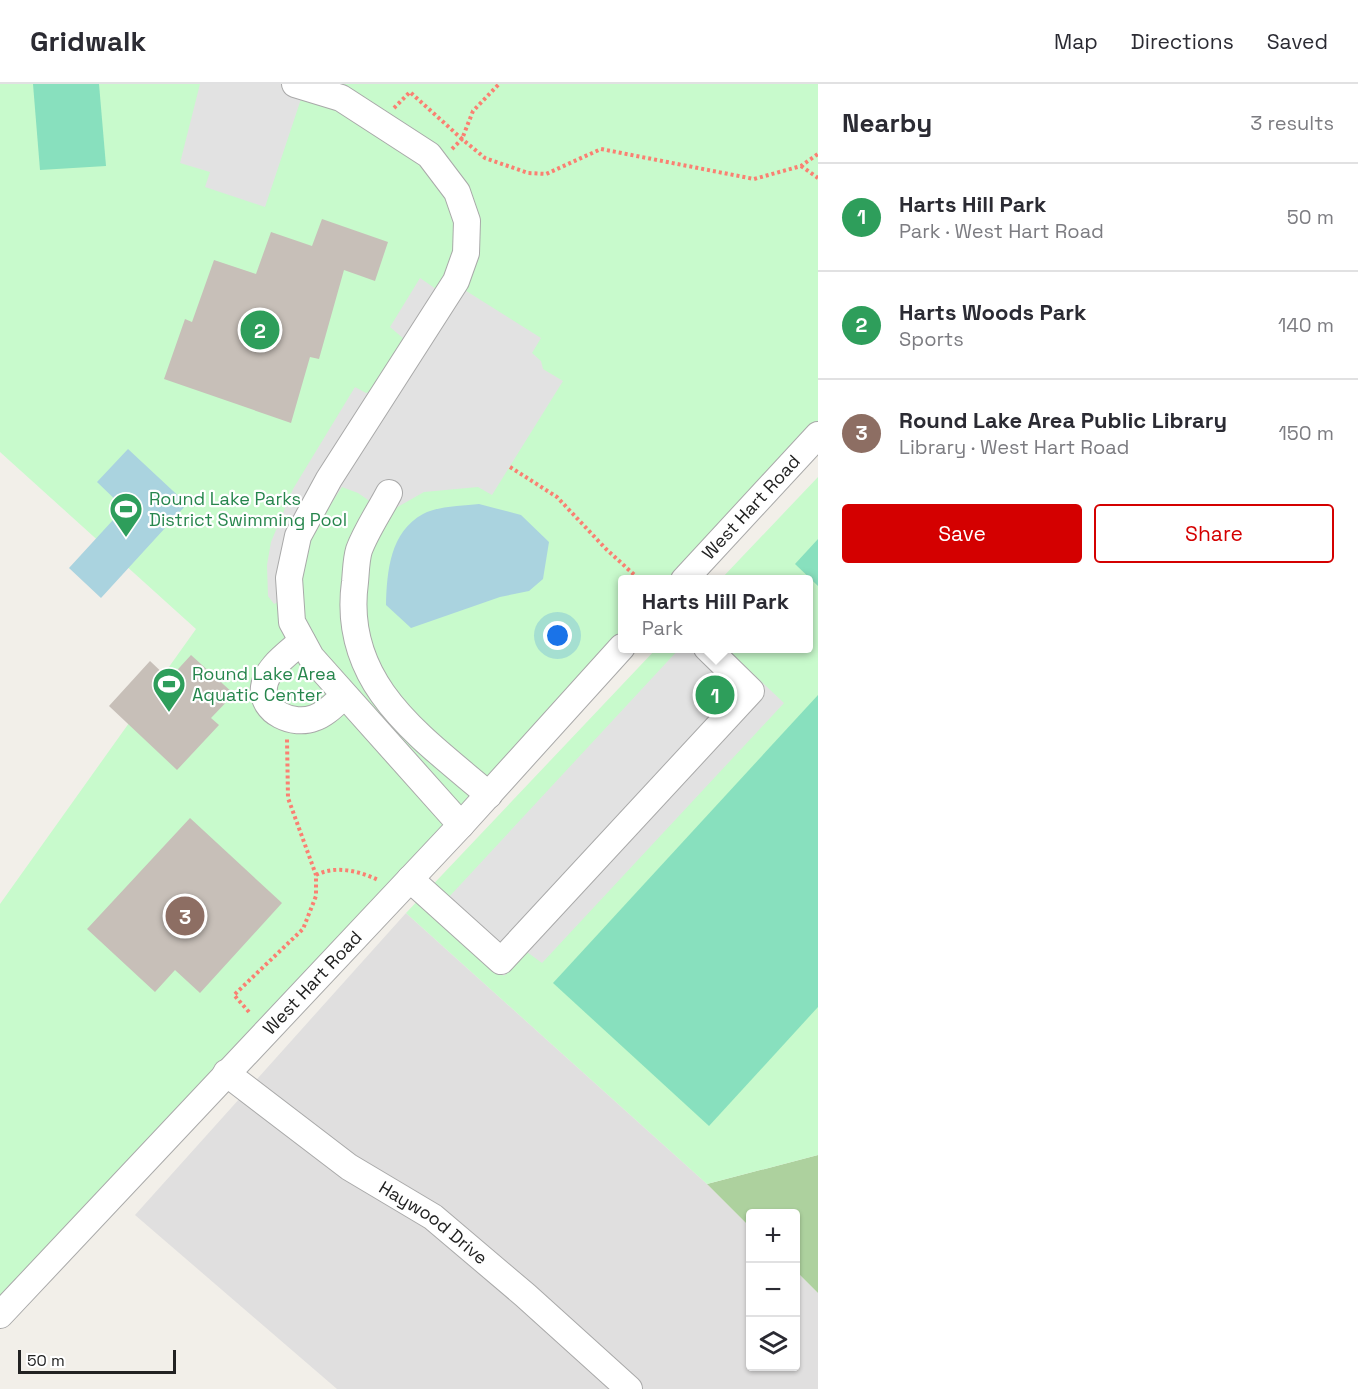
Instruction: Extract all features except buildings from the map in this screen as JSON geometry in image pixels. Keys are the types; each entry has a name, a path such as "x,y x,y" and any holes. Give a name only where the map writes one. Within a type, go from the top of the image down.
{"street":[{"path":"295,84 341,98 429,155 457,192 467,221 466,253 456,281 329,479 298,536 289,578 292,622 311,657 460,825"},
{"name":"West Hart Road","path":"688,575 818,435"},
{"path":"389,494 359,551 352,605 359,654 379,690 406,724 489,795"},
{"path":"302,641 274,667 264,686 267,701 277,713 291,721 315,718 344,696"},
{"name":"West Hart Road","path":"0,1315 489,795 618,651"},
{"path":"410,879 501,961 751,690 712,653"},
{"name":"Haywood Drive","path":"226,1073 349,1167 433,1217 525,1295 629,1389"}],"path":[{"path":"449,151 462,139 473,111 499,84"},
{"path":"391,111 410,92 485,158 520,171 546,174 601,149 754,179 801,166 818,154"},
{"path":"801,166 818,178"},
{"path":"510,467 557,497 606,549 635,575"},
{"path":"249,1012 234,995 303,929 316,896 316,875 288,798 287,732"},
{"path":"316,875 327,869 348,870 366,874 380,881"}],"shaded area":[{"path":"200,84 306,84 265,207 205,187 210,172 180,163"},
{"path":"444,277 541,338 532,353 541,361 543,369 563,381 492,495 478,487 424,492 387,513 358,493 342,487 306,542 299,592 274,604 268,596 267,565 271,542 293,489 355,387 366,393 372,391 404,339 390,327 420,278 436,289"},
{"path":"675,653 731,653 784,703 542,963 527,952 504,976 435,912"},
{"path":"406,913 707,1184 746,1223 746,1371 800,1371 800,1275 818,1293 818,1389 337,1389 135,1215"}],"green space":[{"path":"0,84 818,84 818,439 691,575 618,575 618,652 0,1315 0,904 196,629 0,452"},
{"path":"33,84 99,84 106,166 40,170"},
{"path":"818,477 818,1155 707,1184 406,913 652,653 813,653 813,575 725,575"},
{"path":"818,539 818,586 813,581 813,575 806,575 795,564"},
{"path":"818,695 818,1007 709,1126 553,983"},
{"path":"818,1155 818,1293 800,1275 800,1209 746,1209 746,1223 707,1184"}],"water":[{"name":"Round Lake Parks District Swimming Pool","path":"128,449 187,504 101,598 69,568 124,508 97,482"},
{"path":"479,504 521,515 549,542 543,579 529,591 500,597 411,628 386,605 389,566 392,553 403,531 429,511"}],"place":[{"name":"Harts Woods Park","path":"260,330"},
{"name":"Round Lake Parks District Swimming Pool","path":"126,538"},
{"name":"Harts Hill Park","path":"715,695"},
{"name":"Round Lake Area Aquatic Center","path":"169,713"},
{"name":"Round Lake Area Public Library","path":"185,916"}]}
